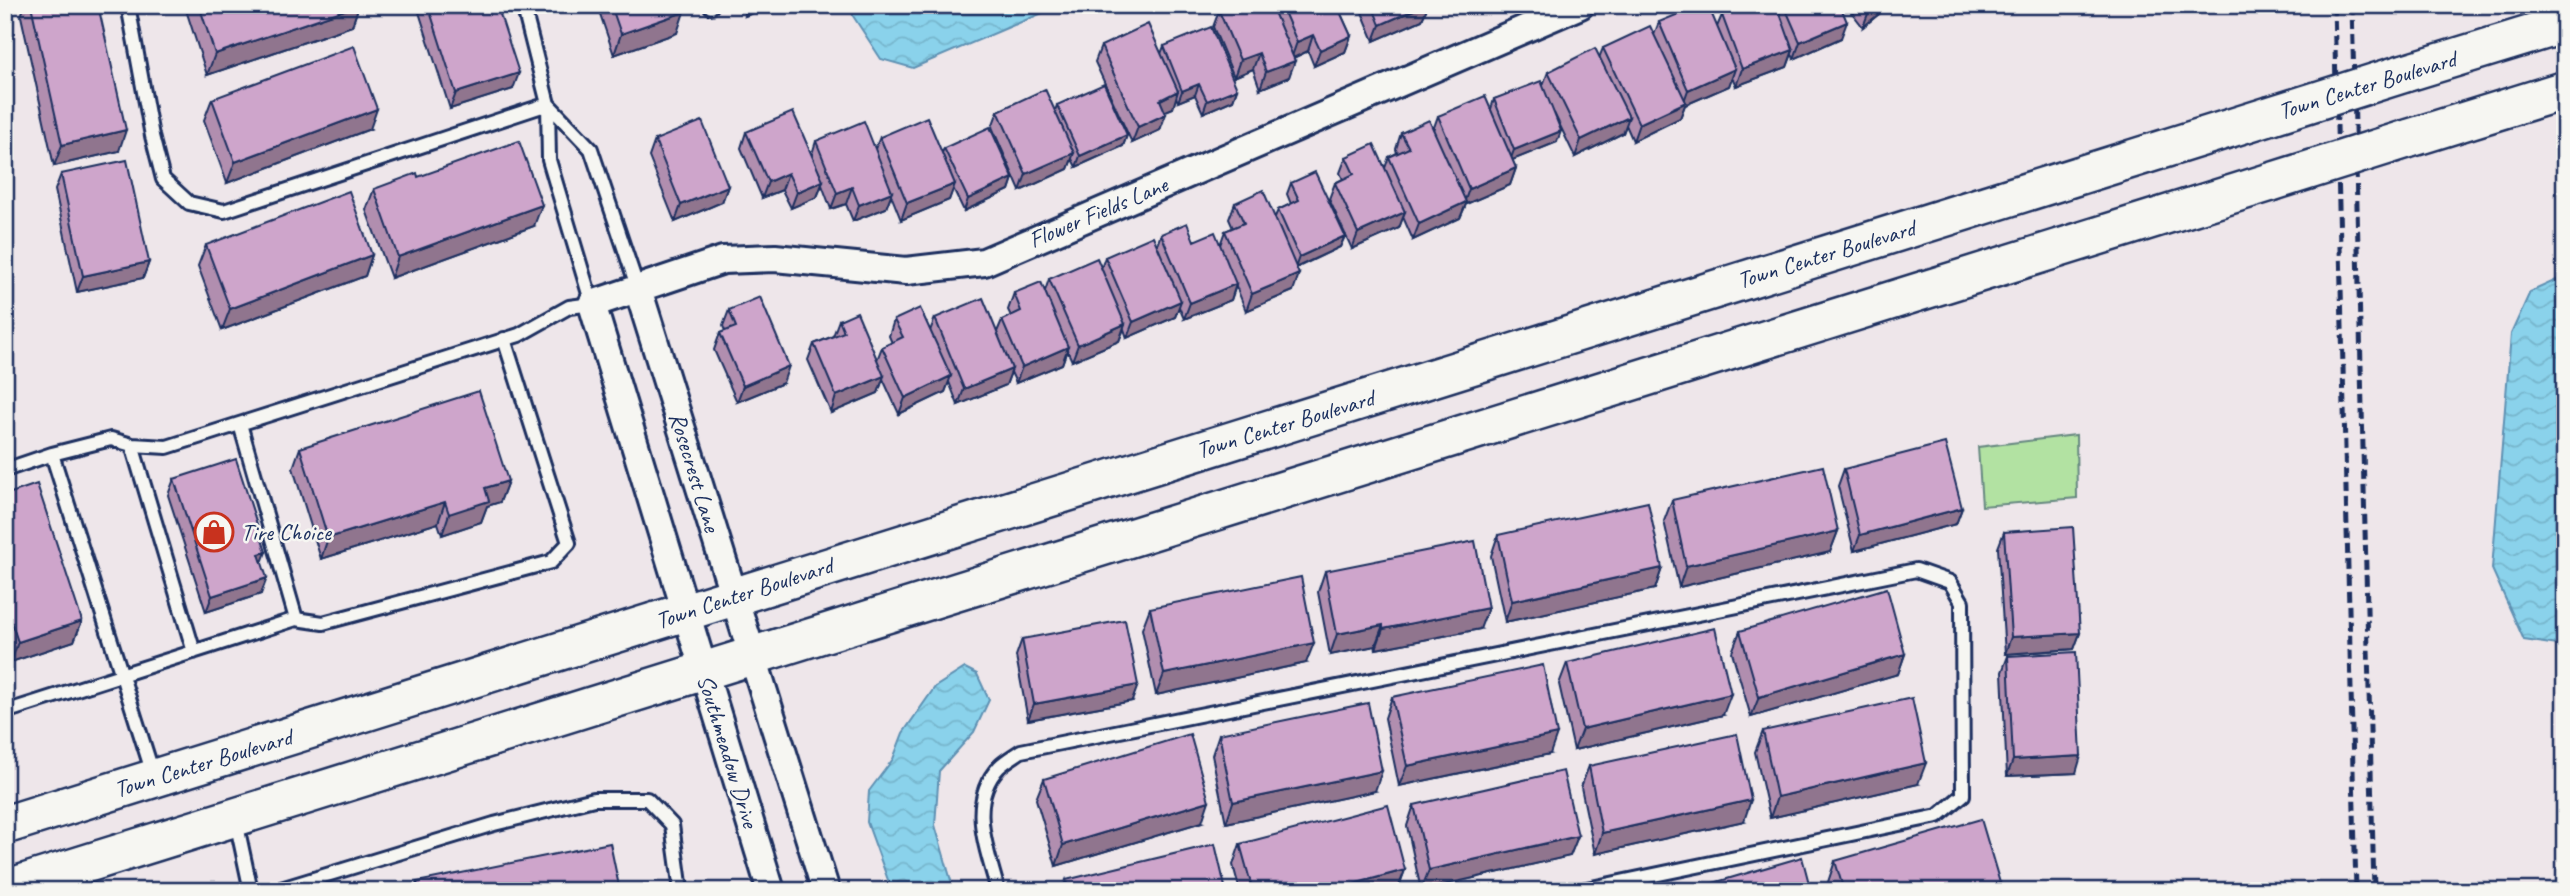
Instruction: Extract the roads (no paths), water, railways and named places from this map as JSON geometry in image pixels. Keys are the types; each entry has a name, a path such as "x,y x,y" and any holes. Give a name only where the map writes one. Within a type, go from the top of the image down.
{"main road":[{"name":"Town Center Boulevard","path":"5,825 2565,23"},
{"path":"5,889 2565,90"}],"street":[{"name":"Flower Fields Lane","path":"592,304 723,260 775,258 906,271 984,261 1580,5"},
{"name":"Rosecrest Lane","path":"638,289 752,655"},
{"name":"Rosecrest Lane","path":"592,304 686,612"},
{"name":"Southmeadow Drive","path":"686,612 771,891"},
{"path":"752,655 826,891"}],"lane":[{"path":"128,5 152,136 163,179 189,203 224,211 548,104"},
{"path":"5,470 52,454 111,439 132,445 167,447 519,335 569,307 592,304 549,160 548,104 523,5"},
{"path":"548,104 591,149 638,289"},
{"path":"5,712 296,619 323,623 551,562 569,543 504,339"},
{"path":"240,424 296,619"},
{"path":"132,445 194,652"},
{"path":"52,454 154,778"},
{"path":"998,891 981,823 984,791 999,767 1021,751 1916,570 1950,582 1962,602 1963,794 1938,816 1577,891"},
{"path":"274,891 494,824 594,799 647,799 672,825 681,891"},
{"path":"236,817 251,891"}],"water":[{"path":"852,5 1061,5 913,68 881,59 853,16"},
{"path":"2565,276 2565,646 2524,640 2492,569 2511,334 2530,292"},
{"path":"965,668 977,674 989,700 974,732 939,771 935,825 954,891 892,891 867,822 869,791 893,759 903,733 935,687"}],"railway":[{"path":"2334,5 2356,891"},
{"path":"2352,5 2374,891"}],"place":[{"name":"Tire Choice","path":"214,532"}]}
